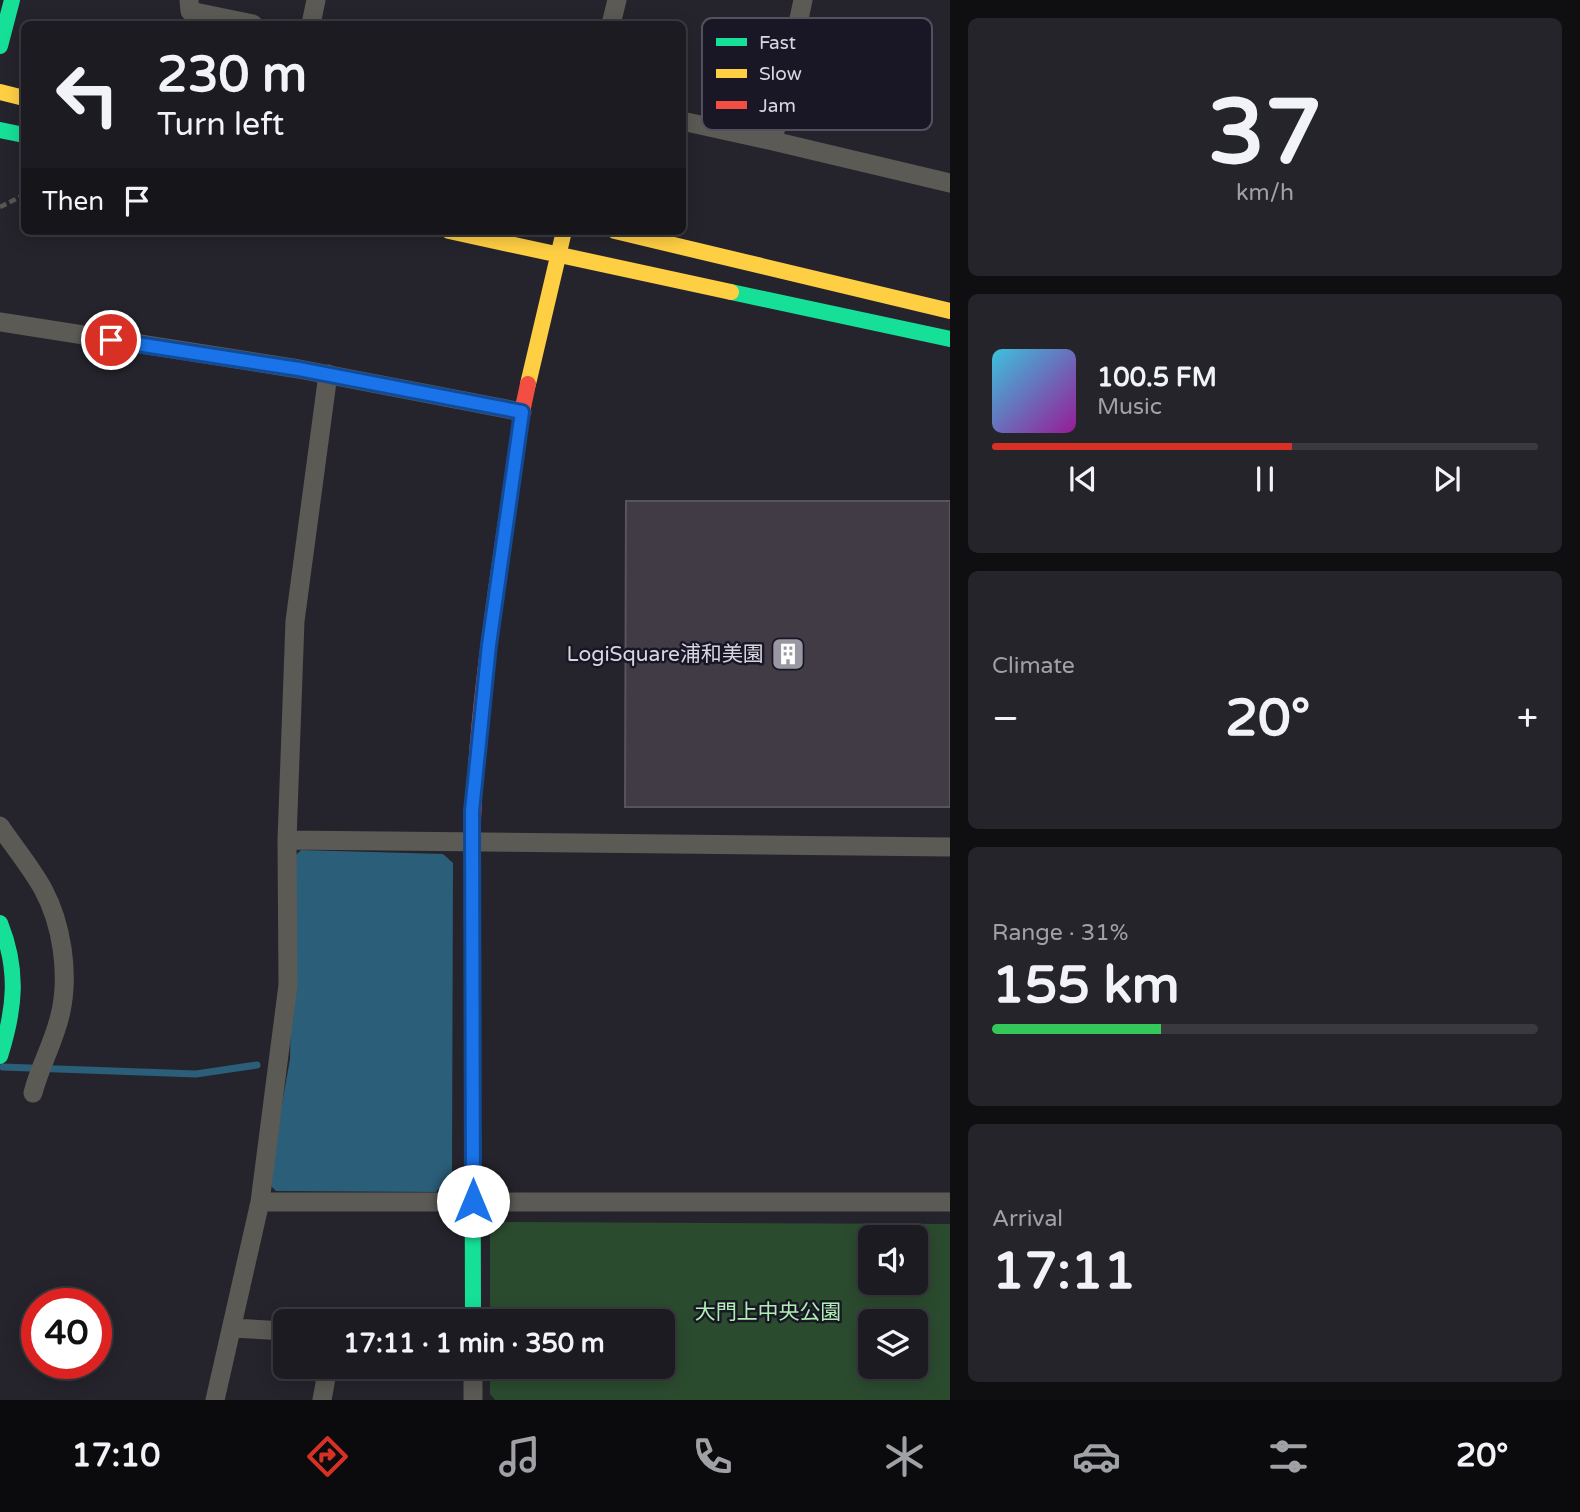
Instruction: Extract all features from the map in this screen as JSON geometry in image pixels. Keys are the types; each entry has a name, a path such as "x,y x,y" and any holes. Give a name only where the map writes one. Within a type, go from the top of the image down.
{"main road":[{"path":"0,46 12,0"},
{"path":"0,92 21,97"},
{"path":"0,130 21,134"},
{"path":"467,235 950,339"},
{"path":"473,1309 472,811 489,645 522,412 564,235"},
{"path":"632,235 950,311"},
{"path":"0,923 15,974 15,1004 0,1056"}],"street":[{"path":"189,0 190,11 238,21"},
{"path":"311,21 316,0"},
{"path":"612,21 617,0"},
{"path":"799,18 803,0"},
{"path":"723,130 950,183"},
{"path":"773,141 775,130"},
{"path":"0,322 328,374 522,412"},
{"path":"215,1400 260,1202 288,985 286,840 295,621 328,374"},
{"path":"0,826 44,891 58,933 65,980 61,1011 49,1054 36,1080 33,1093"},
{"path":"286,840 950,848"},
{"path":"260,1202 950,1202"},
{"path":"232,1328 273,1330"},
{"path":"322,1400 326,1379"},
{"path":"473,1379 473,1400"}],"path":[{"path":"0,207 21,196"}],"green space":[{"name":"大門上中央公園","path":"497,1222 950,1224 950,1400 495,1400 490,1394 490,1379 675,1379 675,1309 490,1309 490,1232"}],"water":[{"path":"301,850 443,854 453,863 452,1173 436,1192 276,1191 268,1183 290,1059 294,857"}],"building":[{"name":"LogiSquare浦和美園","path":"626,501 950,501 950,807 625,807"}],"waterway":[{"path":"3,1067 196,1074 257,1065"}],"traffic: fast":[{"path":"0,46 12,0"},
{"path":"0,130 21,134"},
{"path":"731,292 950,339"},
{"path":"472,870 473,1309"},
{"path":"0,923 10,957 13,990 9,1022 0,1056"}],"traffic: slow":[{"path":"0,92 21,97"},
{"path":"467,235 731,292"},
{"path":"528,384 563,235"},
{"path":"632,235 950,311"}],"traffic: jam":[{"path":"472,870 473,813 482,698 528,384"}],"place":[{"name":"LogiSquare浦和美園","path":"788,654"}],"route":[{"path":"111,340 299,369 522,412 489,645 472,811 473,1201"}]}
